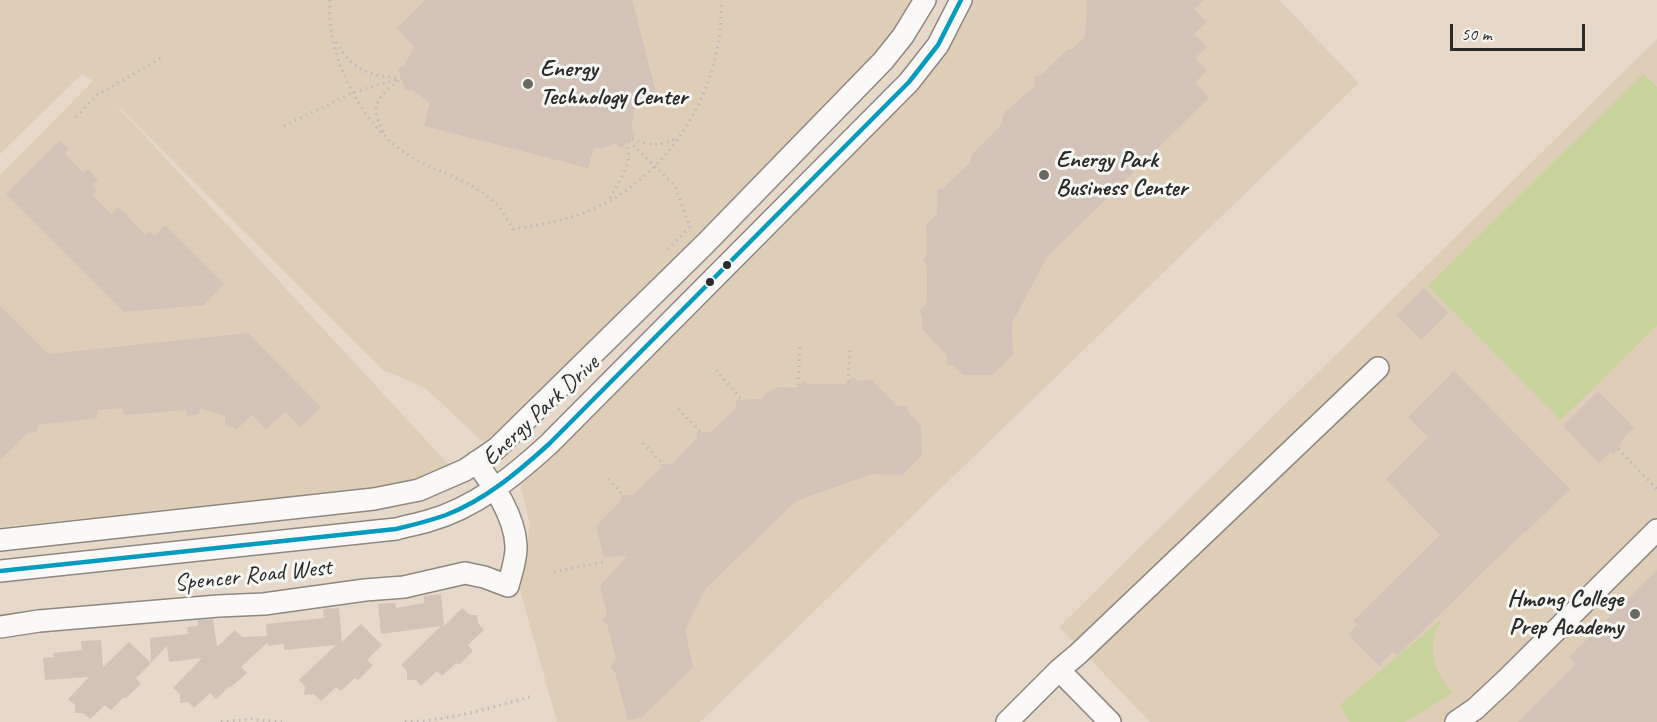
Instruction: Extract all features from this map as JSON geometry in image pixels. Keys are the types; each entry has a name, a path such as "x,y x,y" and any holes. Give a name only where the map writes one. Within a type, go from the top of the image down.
{"street":[{"name":"Energy Park Drive","path":"0,540 374,499 419,490 465,470 496,449 712,238 883,61 903,36 925,0"},
{"name":"Energy Park Drive","path":"0,571 396,528 429,521 461,508 495,489 517,474 549,444 909,82 938,45 961,0"},
{"path":"1007,722 1378,368"},
{"path":"476,462 495,489"},
{"name":"Spencer Road West","path":"0,627 39,621 264,604 404,587 465,573 508,586 516,547 512,522 495,489"},
{"path":"1456,722 1475,709 1506,680 1657,530"},
{"path":"1059,670 1110,722"}],"path":[{"path":"330,0 330,16 340,64 352,93 362,108 389,141 421,163 462,180 481,192 498,206 513,229 572,217 591,210 627,189 654,166 679,137 701,103 715,63 721,23 721,0"},
{"path":"334,38 354,65 368,74 401,78"},
{"path":"76,117 97,95 161,58"},
{"path":"284,126 352,93 401,78"},
{"path":"389,141 378,122 376,103 379,96 401,78"},
{"path":"629,141 651,145 662,144 679,137"},
{"path":"629,141 675,186 690,227 667,250"},
{"path":"609,200 629,161 629,141"},
{"path":"798,385 800,345"},
{"path":"848,382 850,348"},
{"path":"716,370 742,399"},
{"path":"678,409 701,432"},
{"path":"643,443 663,464"},
{"path":"1618,449 1657,489"},
{"path":"608,479 623,495"},
{"path":"554,572 607,561"},
{"path":"405,722 435,720 532,696"},
{"path":"221,722 251,718 282,722"}],"shaded area":[{"path":"0,0 913,0 904,17 879,51 500,433 484,443 425,388 383,370 108,96 450,466 394,486 0,527 0,175 93,81 82,74 0,154"},
{"path":"973,0 1279,0 1359,83 700,722 557,722 520,590 530,524 520,483 911,96 938,64 964,22"},
{"path":"1657,39 1657,722 1150,722 1059,627"}],"green space":[{"path":"1643,74 1657,87 1657,325 1561,420 1428,286"},
{"path":"1443,618 1434,638 1434,657 1440,676 1453,693 1405,722 1350,722 1340,705"}],"building":[{"name":"Energy Technology Center","path":"425,0 632,0 658,100 635,108 631,130 636,135 621,148 615,143 603,148 594,147 588,168 424,126 430,103 413,90 405,90 398,68 404,66 414,47 397,28"},
{"name":"Energy Park Business Center","path":"1087,0 1204,0 1194,9 1207,22 1194,34 1207,47 1195,58 1207,70 1195,83 1209,98 1047,257 1012,323 1013,355 992,375 963,375 953,365 947,366 947,355 922,329 922,315 919,311 927,303 927,266 923,260 927,256 926,225 937,214 938,189 942,189 971,162 971,155 1002,124 1003,114 1034,87 1035,77 1040,76 1068,49 1072,49 1085,37"},
{"path":"60,140 69,150 65,154 83,173 88,169 98,180 92,185 97,190 93,195 111,214 118,207 145,235 150,231 154,236 165,225 224,284 204,305 124,312 6,194"},
{"path":"1424,288 1448,313 1421,340 1397,315"},
{"path":"0,306 48,354 248,333 321,407 300,427 285,412 266,429 252,415 237,429 225,425 225,416 201,408 198,415 187,416 186,410 124,415 122,408 98,410 97,418 38,425 37,432 28,433 0,460"},
{"path":"1454,371 1570,489 1397,656 1393,651 1379,666 1348,634 1357,625 1353,621 1440,535 1386,479 1428,437 1408,417"},
{"path":"853,377 858,381 872,380 897,406 907,406 908,412 921,426 922,455 902,475 872,474 796,501 706,588 685,630 693,667 642,717 628,720 615,672 610,668 616,659 607,624 602,621 607,612 600,586 627,556 604,557 596,526 621,501 621,495 633,495 661,468 661,464 672,464 697,438 697,432 711,432 736,408 736,400 762,399 778,387 796,388 804,380 808,384 846,384"},
{"path":"1598,391 1634,428 1626,435 1614,455 1611,451 1599,463 1563,426"},
{"name":"Hmong College Prep Academy","path":"1657,570 1657,722 1518,722 1576,664 1569,657"},
{"path":"441,594 444,626 462,608 470,615 477,615 478,623 484,630 468,645 473,651 459,665 456,663 442,676 437,671 421,686 416,680 407,680 407,671 401,665 441,626 381,634 378,604 395,603 396,608 424,603 424,596"},
{"path":"339,608 342,642 361,624 382,645 367,660 373,665 358,680 355,678 341,691 336,687 321,701 314,694 304,695 305,687 299,680 336,645 284,650 284,644 268,646 268,642 241,667 247,673 216,699 210,693 194,708 188,702 180,703 180,694 173,688 202,658 169,662 167,646 151,663 150,638 188,634 187,627 198,626 198,620 213,619 217,647 235,630 242,637 267,636 266,624 324,618 323,609"},
{"path":"101,640 103,667 129,642 151,663 136,678 141,684 126,698 124,697 111,710 105,705 90,719 83,713 75,713 75,705 68,699 89,677 45,680 43,658 54,657 53,653 82,650 81,641"}],"transit line":[{"path":"0,571 396,529 446,515 474,502 513,475 549,444 909,82 938,45 961,0"}],"place":[{"name":"Energy Technology Center","path":"528,84"},
{"name":"Energy Park Business Center","path":"1044,175"},
{"name":"Hmong College Prep Academy","path":"1635,614"}]}
